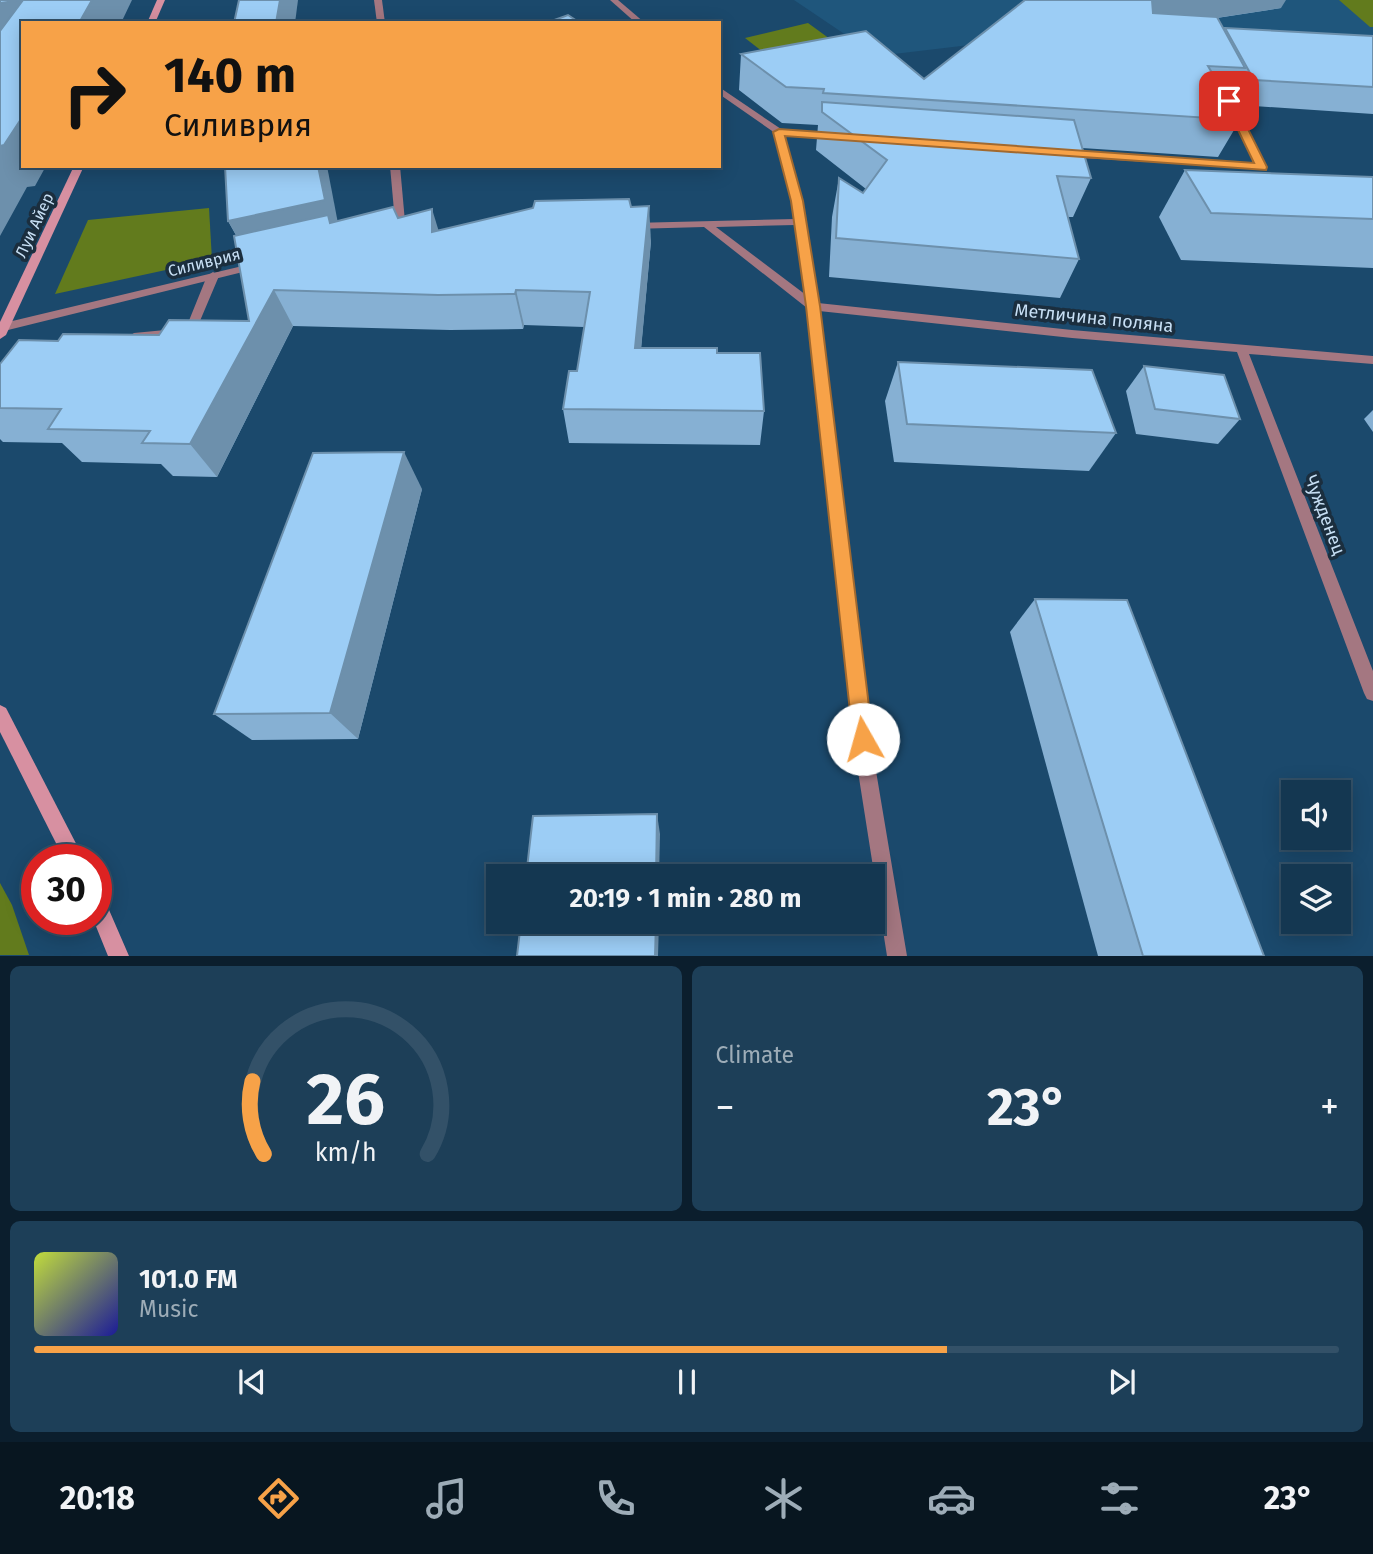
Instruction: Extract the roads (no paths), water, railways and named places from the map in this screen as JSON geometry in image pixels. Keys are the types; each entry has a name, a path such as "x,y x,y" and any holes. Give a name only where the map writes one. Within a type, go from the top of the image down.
{"main road":[{"path":"152,21 161,0"},
{"name":"Луи Айер","path":"2,331 78,168"},
{"path":"0,714 66,844"},
{"path":"110,935 119,956"}],"street":[{"path":"378,0 381,21"},
{"path":"614,0 639,21"},
{"path":"1051,153 1262,167 1213,68"},
{"path":"721,91 779,132 846,137"},
{"path":"779,132 797,201 813,306 866,765 897,956"},
{"path":"395,168 401,233"},
{"path":"616,227 799,222"},
{"path":"707,225 813,306"},
{"path":"388,235 414,232"},
{"name":"Силиврия","path":"2,331 276,260"},
{"path":"126,337 190,332 213,276"},
{"name":"Метличина поляна","path":"813,306 1242,350 1373,360"},
{"name":"Чужденец","path":"1242,350 1373,693"}]}
